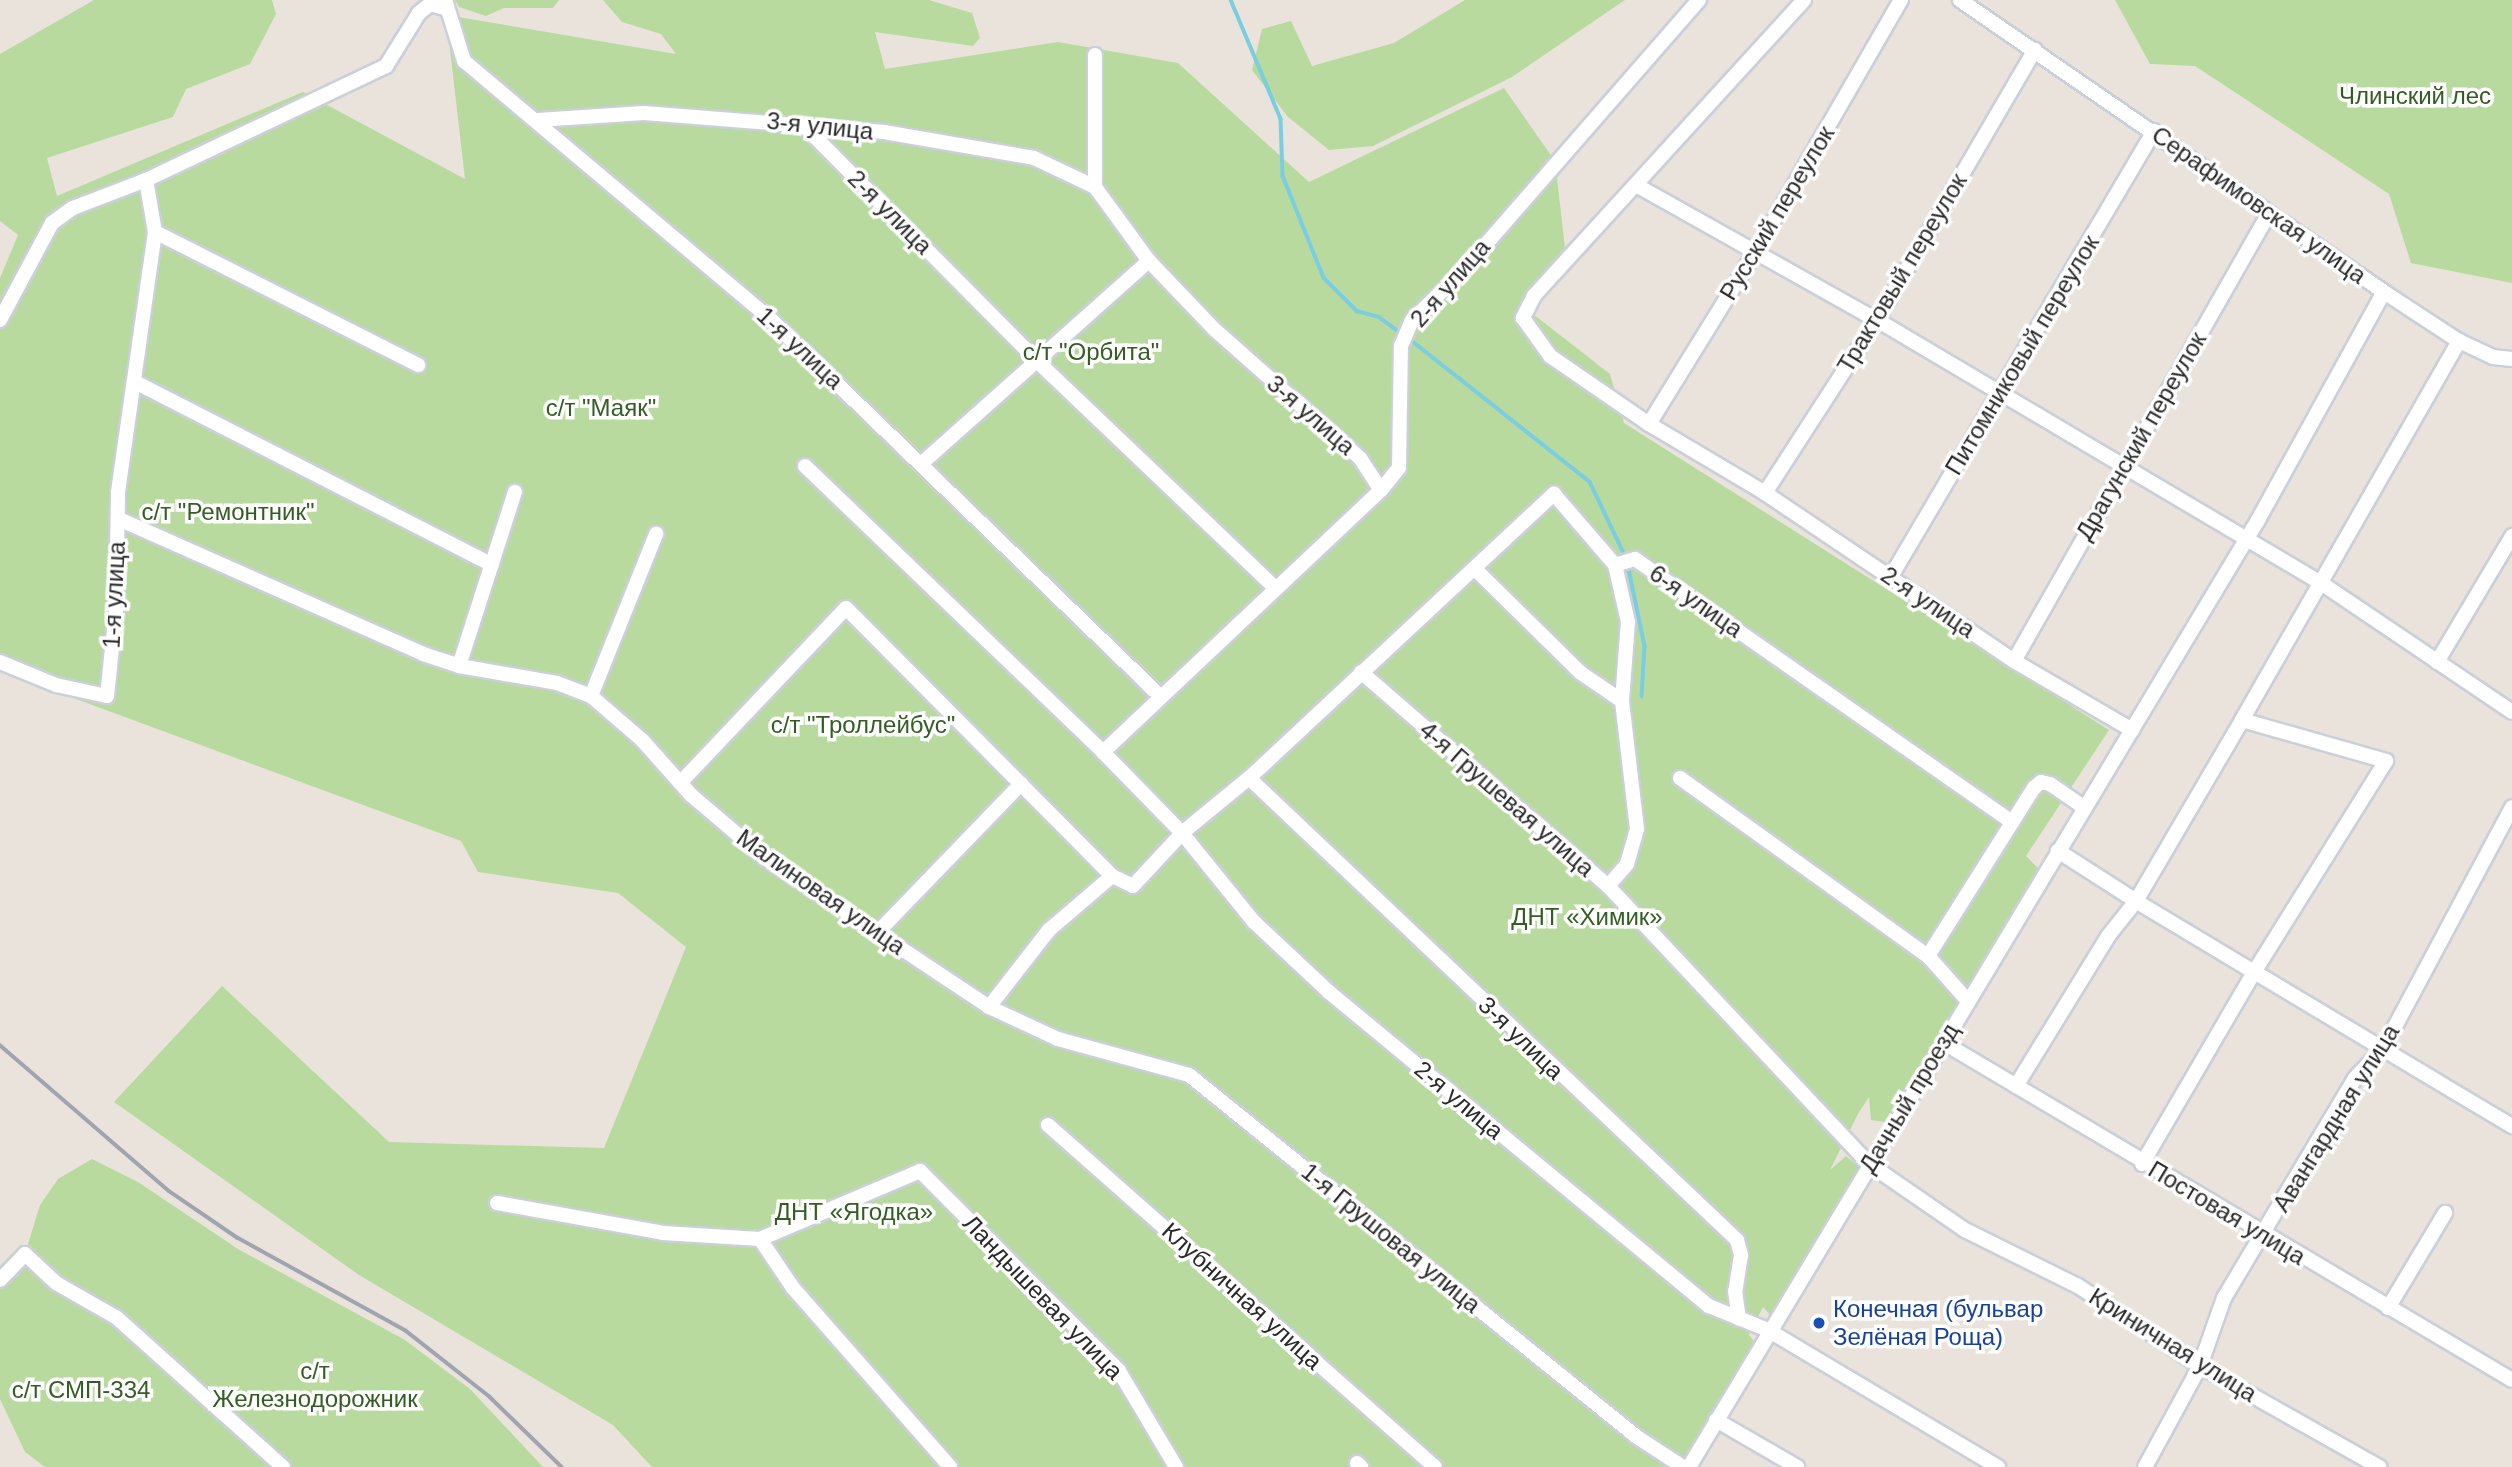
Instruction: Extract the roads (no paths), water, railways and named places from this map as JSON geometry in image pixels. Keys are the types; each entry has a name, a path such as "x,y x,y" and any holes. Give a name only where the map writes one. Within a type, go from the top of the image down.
{"street":[{"name":"2-я улица","path":"1103,752 1159,695 1381,490 1399,468 1403,450 1401,346 1412,320 1459,275 1699,0"},
{"path":"1804,0 1636,186 1877,320 2321,583 2512,712"},
{"name":"Русский переулок","path":"1648,424 1756,251 1901,0"},
{"name":"Серафимовская улица","path":"1960,0 2154,131 2384,292 2246,540 2132,730"},
{"name":"1-я улица","path":"0,320 52,223 73,208 146,180 386,66 419,13 430,4 445,4 464,61 538,120 766,316 922,463 1159,695"},
{"name":"Трактовый переулок","path":"1765,492 1877,320 2035,50"},
{"path":"1095,55 1095,187"},
{"name":"3-я улица","path":"538,120 644,113 760,119 806,128 884,132 1034,158 1095,187 1149,261 1214,329 1360,458 1381,490"},
{"name":"2-я улица","path":"806,128 1038,362 1275,589"},
{"name":"Питомниковый переулок","path":"1891,578 2154,131"},
{"name":"1-я улица","path":"0,662 56,685 107,696 116,610 115,536 121,520 118,492 155,232 146,180"},
{"name":"2-я улица","path":"1636,186 1534,296 1523,318 1550,356 1648,424 1765,492 2014,661 2132,730"},
{"name":"Драгунский переулок","path":"2014,661 2269,213"},
{"path":"155,232 418,365"},
{"path":"922,463 1149,261"},
{"path":"2384,292 2459,341 2493,356 2512,359"},
{"path":"2017,1086 2109,935 2136,901 2459,341"},
{"path":"135,382 492,565"},
{"name":"2-я улица","path":"805,466 1103,752 1181,833 1254,922 1329,992 1709,1306 1768,1330 1998,1467"},
{"path":"459,666 515,492"},
{"path":"680,783 846,608 1112,876 1133,886 1181,833 1249,778 1554,494 1615,565"},
{"name":"Малиновая улица","path":"121,520 459,666 557,683 591,696 642,740 680,783 765,858 989,1007 1080,1046"},
{"path":"591,696 656,534"},
{"path":"2437,662 2512,536"},
{"name":"6-я улица","path":"1608,886 1627,864 1637,830 1622,701 1628,622 1615,565 1635,559 2012,822"},
{"path":"1475,569 1581,673 1622,701"},
{"name":"4-я Грушевая улица","path":"1361,672 1608,886 1869,1164 1965,1230"},
{"path":"2142,1164 2252,971 2386,761 2242,720"},
{"name":"Дачный проезд","path":"1689,1467 1768,1330 2132,730"},
{"name":"3-я улица","path":"1249,778 1737,1240 1741,1255 1735,1291 1740,1319"},
{"path":"1680,778 1928,957 1968,1001"},
{"path":"1928,957 2012,822 2041,782 2085,808"},
{"path":"876,934 1021,784"},
{"name":"Авангардная улица","path":"2146,1467 2200,1366 2224,1298 2355,1078 2383,1049 2512,807"},
{"path":"2058,851 2252,971 2510,1121"},
{"path":"989,1007 1049,930 1112,876"},
{"name":"Постовая улица","path":"1944,1043 2142,1164 2512,1380"},
{"name":"1-я Грушовая улица","path":"1080,1046 1189,1075 1637,1437 1683,1467"},
{"name":"Клубничная улица","path":"1048,1125 1436,1467"},
{"name":"Ландышевая улица","path":"760,1239 920,1171 1119,1371 1176,1467"},
{"path":"497,1203 663,1233 760,1239 793,1288 950,1467"},
{"path":"2388,1308 2445,1213"},
{"name":"Криничная улица","path":"1965,1230 2078,1286 2200,1366 2379,1467"},
{"path":"0,1280 25,1254 56,1283 117,1318 283,1467"},
{"path":"1716,1420 1797,1467"}],"waterway":[{"path":"1231,0 1281,119 1283,176 1324,278 1357,311 1379,317 1400,332"},
{"path":"1411,340 1590,482 1623,551"},
{"path":"1629,569 1645,646 1642,696"}],"railway":[{"path":"0,1045 169,1191 238,1238 405,1330 490,1397 562,1467"}],"place":[{"name":"Конечная (бульвар Зелёная Роща)","path":"1819,1323"}],"park label":[{"name":"Члинский лес","path":"2415,96"},
{"name":"с/т \"Орбита\"","path":"1091,352"},
{"name":"с/т \"Маяк\"","path":"601,408"},
{"name":"с/т \"Ремонтник\"","path":"228,512"},
{"name":"с/т \"Троллейбус\"","path":"863,725"},
{"name":"ДНТ «Химик»","path":"1587,917"},
{"name":"ДНТ «Ягодка»","path":"854,1212"},
{"name":"с/т Железнодорожник","path":"315,1385"},
{"name":"с/т СМП-334","path":"81,1390"}]}
